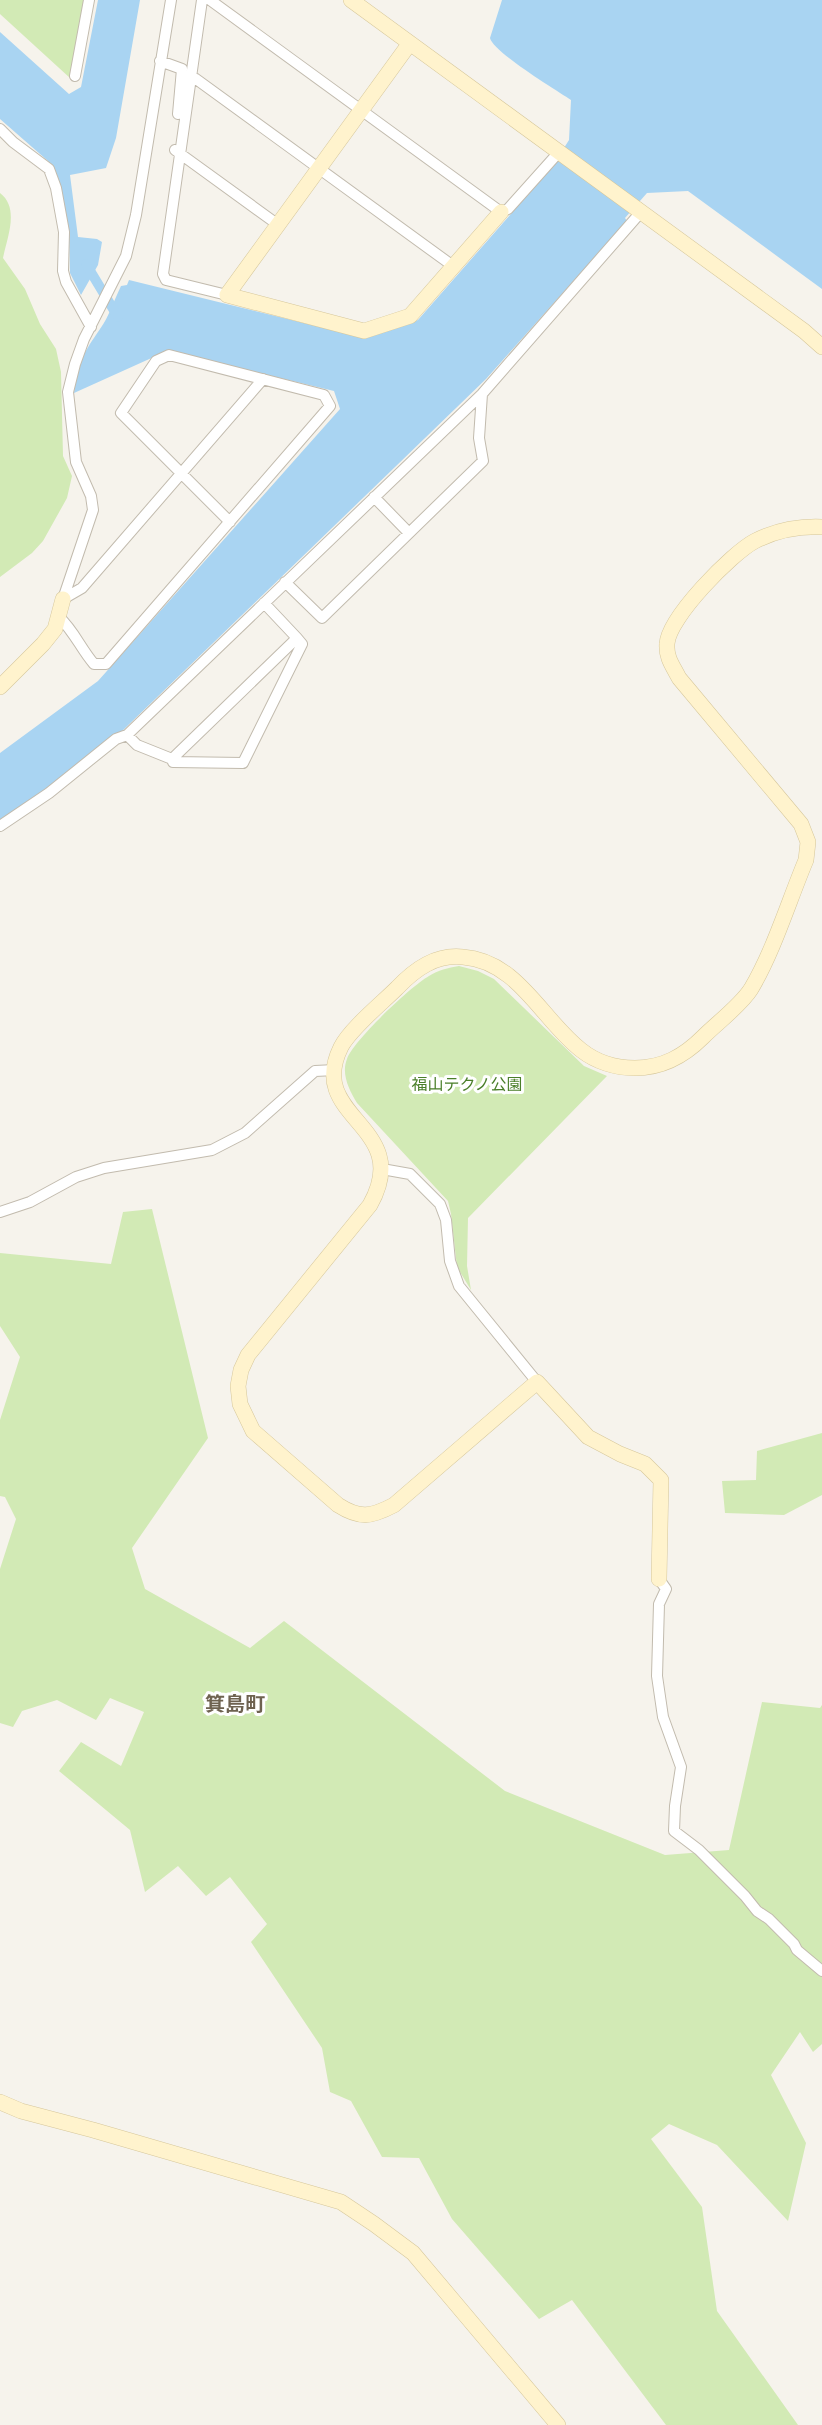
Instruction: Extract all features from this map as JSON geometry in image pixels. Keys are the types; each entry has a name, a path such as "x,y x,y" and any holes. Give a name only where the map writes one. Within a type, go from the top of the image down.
{"street":[{"path":"75,76 89,0"},
{"path":"0,687 55,629 93,510 91,496 76,462 68,392 84,339 126,256 136,215 171,0"},
{"path":"202,0 163,274 166,280 364,331 410,316 501,212 508,209 560,153"},
{"path":"210,0 501,212"},
{"path":"351,0 804,331 822,347"},
{"path":"227,295 410,43"},
{"path":"160,61 182,69 175,150 277,224"},
{"path":"190,77 196,79 453,266"},
{"path":"0,129 49,170 56,188 64,232 63,271 66,282 94,323"},
{"path":"0,826 49,793 116,739 127,735 482,394 638,211"},
{"path":"59,617 70,627 82,649 94,664 106,664 230,522 330,406 324,395 169,355 156,361 121,413 230,522"},
{"path":"63,599 82,588 263,379"},
{"path":"285,582 322,618 483,461 479,438 482,394"},
{"path":"374,497 409,533"},
{"path":"537,1382 394,1505 376,1515 353,1515 338,1505 253,1431 240,1404 238,1386 241,1370 248,1355 370,1205 380,1188 382,1169 378,1150 368,1133 348,1112 337,1095 335,1070 340,1047 351,1033 412,973 433,960 455,956 475,958 498,967 518,984 581,1050 600,1062 622,1068 646,1068 666,1064 692,1047 749,992 806,860 808,842 801,824 679,678 668,657 667,642 678,616 733,556 754,542 779,531 805,526 822,527"},
{"path":"127,735 137,745 172,759 172,762 243,763 302,644 264,603"},
{"path":"172,759 297,638"},
{"path":"0,1212 30,1202 76,1177 104,1168 212,1150 245,1133 315,1071 335,1070"},
{"path":"382,1169 410,1174 440,1204 446,1220 450,1261 459,1286 537,1382 588,1437 645,1464 661,1480 659,1579 666,1589 659,1604 657,1676 663,1717 681,1767 674,1831 699,1850 757,1911 769,1919 797,1950 822,1971"},
{"path":"0,2102 21,2111 340,2202 413,2253 558,2425"}],"green space":[{"path":"0,0 86,0 70,78 0,14"},
{"path":"0,193 6,199 11,215 3,258 25,289 40,324 56,349 61,372 63,456 72,476 67,498 43,541 32,553 0,577"},
{"name":"福山テクノ公園","path":"459,966 478,971 494,979 584,1066 607,1076 468,1218 467,1266 471,1290 457,1267 448,1201 357,1103 345,1076 347,1059 371,1027 397,1002 432,974"},
{"path":"152,1209 208,1438 132,1548 145,1589 250,1648 284,1621 505,1791 665,1855 729,1850 762,1702 820,1708 822,1705 822,2044 813,2052 800,2032 771,2075 806,2143 788,2221 717,2145 669,2124 651,2139 702,2207 717,2311 798,2425 666,2425 572,2300 539,2319 452,2219 419,2158 382,2157 351,2101 330,2092 322,2048 251,1942 267,1924 230,1877 206,1896 178,1866 145,1892 130,1830 59,1771 81,1742 121,1766 144,1712 110,1698 96,1720 57,1700 22,1711 13,1727 0,1723 0,1569 16,1519 5,1497 0,1496 0,1420 20,1357 0,1326 0,1253 111,1264 123,1212"},
{"path":"822,1433 822,1495 784,1515 725,1513 722,1481 756,1480 757,1451"}],"water":[{"path":"98,0 140,0 116,138 106,168 70,175 78,237 97,239 102,242 98,265 81,295 70,273 69,229 57,176 48,161 0,119 0,32 69,94 81,87"},
{"path":"502,0 822,0 822,289 688,191 647,193 625,218 627,221 486,379 119,734 40,796 0,823 0,753 98,681 340,409 334,391 167,351 74,393 82,359 106,319 121,286 127,285 129,280 365,338 418,320 552,167 569,140 571,100 513,61 490,38"}],"waterway":[{"path":"86,264 118,317"}],"district":[{"name":"箕島町","path":"235,1704"}]}
